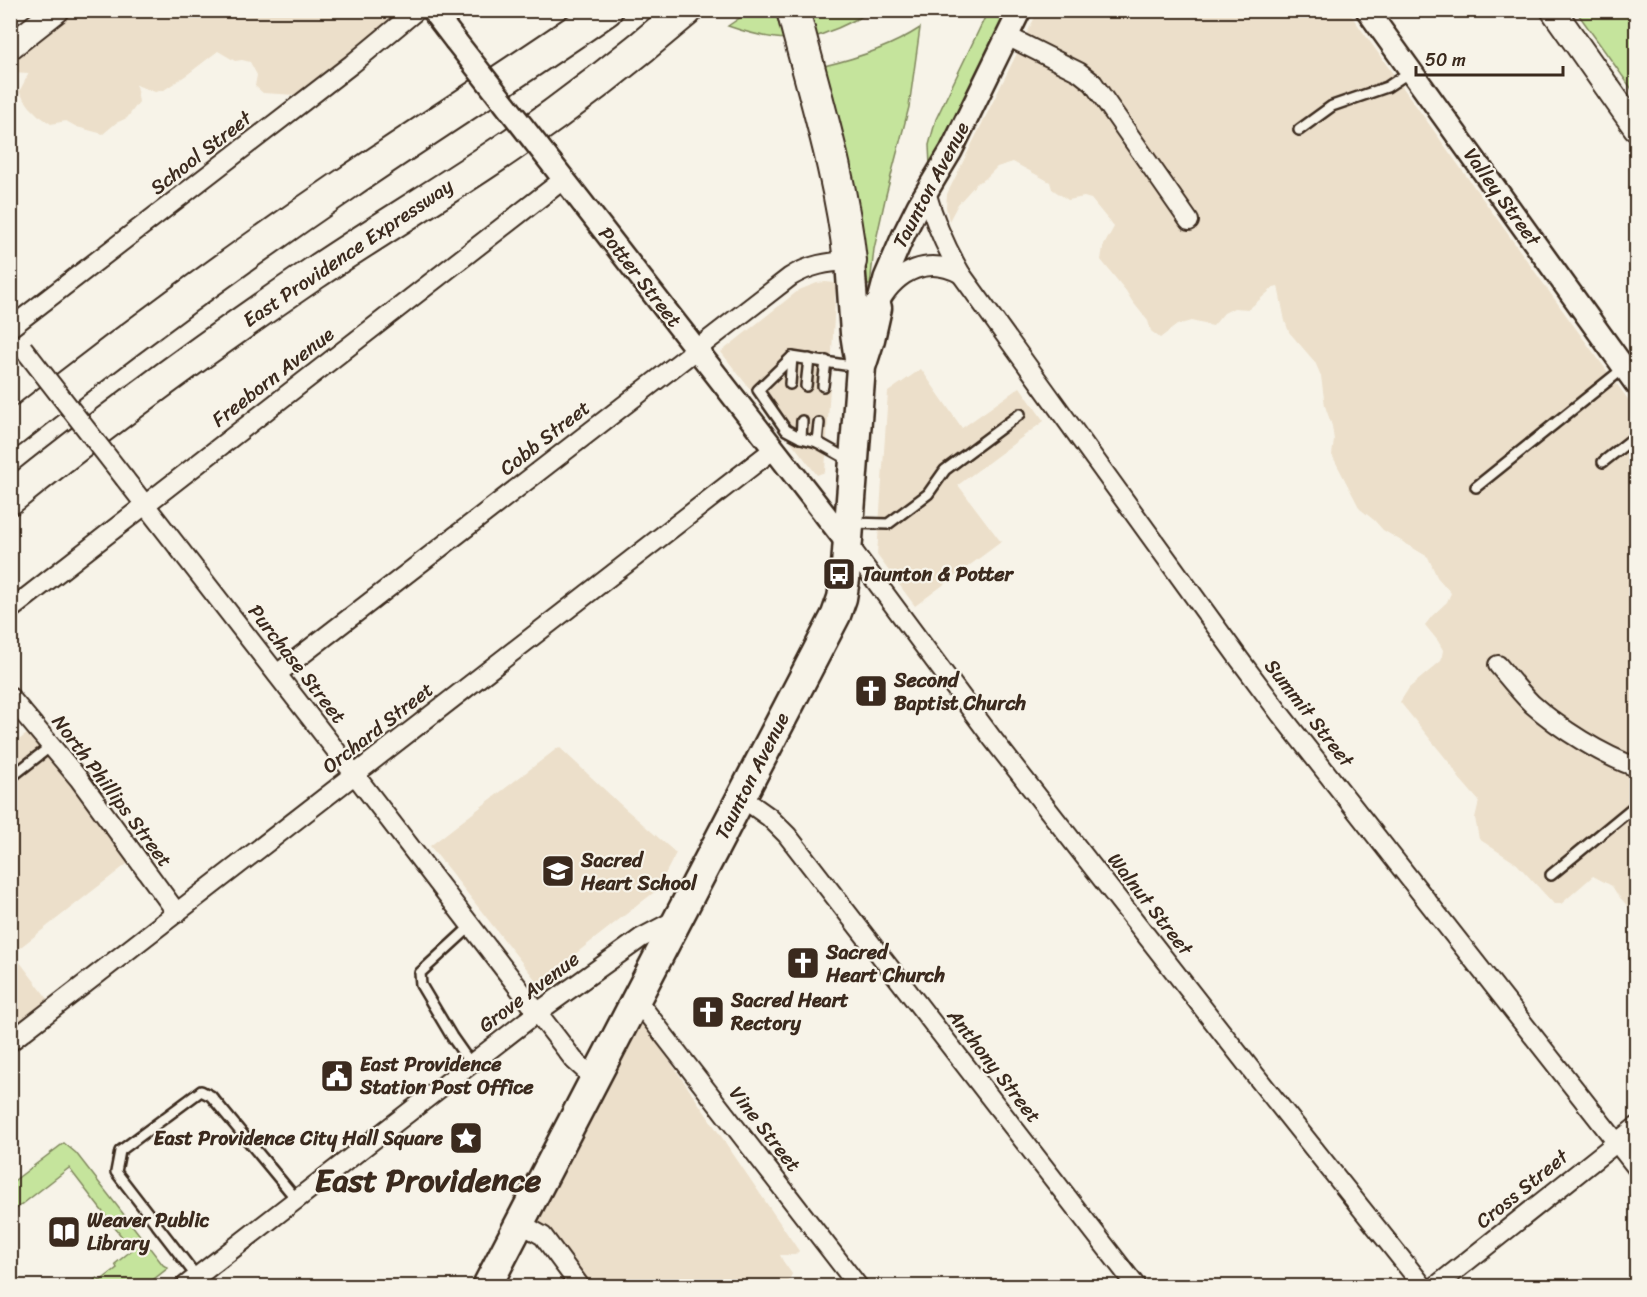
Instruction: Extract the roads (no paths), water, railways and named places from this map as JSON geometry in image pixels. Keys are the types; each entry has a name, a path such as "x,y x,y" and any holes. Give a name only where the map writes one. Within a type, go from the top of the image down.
{"highway":[{"path":"10,432 251,250 606,10"},
{"name":"East Providence Expressway","path":"10,498 99,428 212,345 314,274 539,126 686,10"},
{"path":"793,10 840,195 850,261"},
{"name":"Taunton Avenue","path":"850,261 855,333 861,367"},
{"name":"Taunton Avenue","path":"486,1287 836,615 843,591 861,367 877,308"}],"main road":[{"path":"10,47 57,10"},
{"path":"1553,10 1636,128"}],"street":[{"name":"School Street","path":"10,330 352,64 417,10"},
{"name":"Potter Street","path":"432,10 696,350 777,439 848,533"},
{"name":"Taunton Avenue","path":"877,308 896,250 910,220 951,151 1020,10"},
{"name":"Valley Street","path":"1367,10 1630,376"},
{"path":"1008,36 1079,72 1093,83 1189,221"},
{"name":"Freeborn Avenue","path":"10,610 145,505 558,172"},
{"name":"Summit Street","path":"926,192 935,223 962,274 1281,715 1636,1167"},
{"name":"Cobb Street","path":"277,674 800,271 818,264 850,261"},
{"path":"877,308 893,284 917,268 927,265 945,266 962,274"},
{"name":"Purchase Street","path":"10,330 574,1060 595,1079"},
{"name":"Orchard Street","path":"10,1042 355,775 777,439"},
{"name":"Walnut Street","path":"848,533 992,738 1423,1287"},
{"path":"1498,665 1539,710 1599,750 1636,767"},
{"name":"North Phillips Street","path":"10,697 79,779 177,913"},
{"name":"Anthony Street","path":"741,797 769,817 787,834 1136,1287"},
{"name":"Grove Avenue","path":"191,1282 538,1012 642,938 678,918"},
{"name":"Vine Street","path":"636,999 858,1287"},
{"name":"Cross Street","path":"1436,1287 1636,1127"},
{"path":"520,1223 543,1236 580,1287"}],"lane":[{"path":"1299,130 1332,106 1387,87 1411,71"},
{"path":"792,357 861,367"},
{"path":"777,439 758,390 792,357"},
{"path":"790,384 792,357"},
{"path":"806,386 809,359"},
{"path":"823,386 825,362"},
{"path":"1476,487 1630,376"},
{"path":"848,533 888,524 928,494 945,470 1020,414"},
{"path":"777,439 787,420"},
{"path":"801,438 802,421"},
{"path":"817,442 819,423"},
{"path":"1603,462 1636,436"},
{"path":"777,439 801,438 817,442 854,462"},
{"path":"10,778 51,746"},
{"path":"1551,875 1636,805"},
{"path":"471,926 420,973 422,985 452,1037 471,1064"},
{"path":"191,1282 116,1172 120,1151 201,1091 211,1096 297,1200"}],"place":[{"name":"Taunton & Potter","path":"839,574"},
{"name":"Second Baptist Church","path":"871,691"},
{"name":"Sacred Heart School","path":"558,871"},
{"name":"Sacred Heart Church","path":"803,963"},
{"name":"Sacred Heart Rectory","path":"708,1012"},
{"name":"East Providence Station Post Office","path":"337,1076"},
{"name":"East Providence City Hall Square","path":"466,1138"},
{"name":"Weaver Public Library","path":"64,1232"}],"district":[{"name":"East Providence","path":"428,1180"}]}
